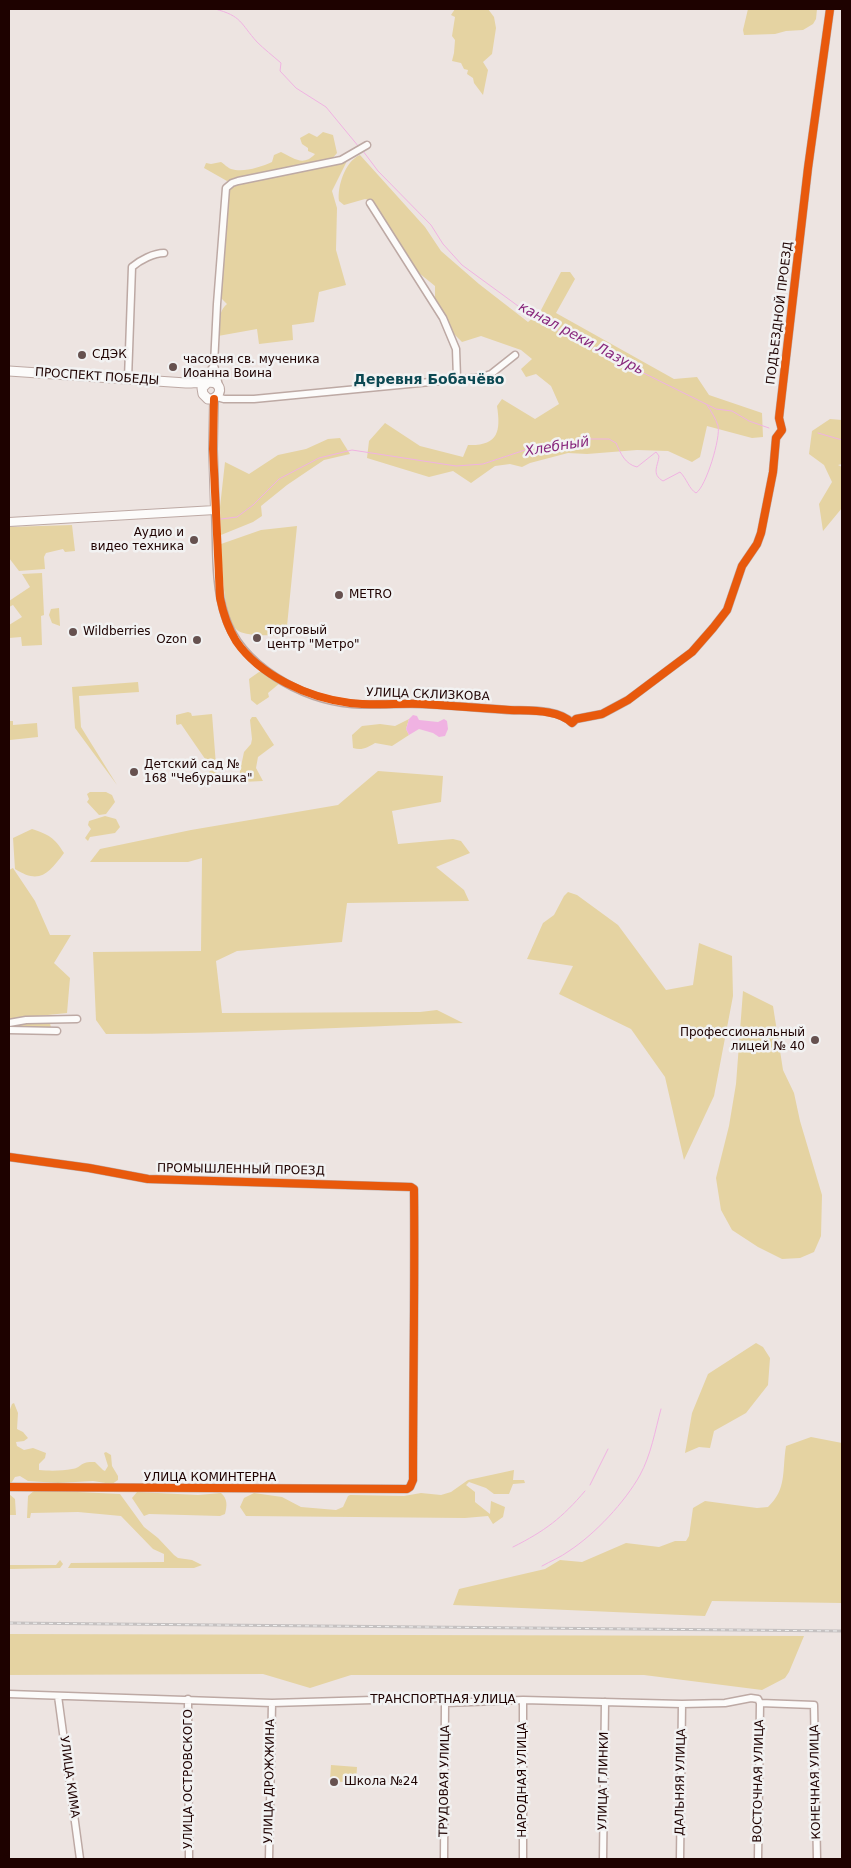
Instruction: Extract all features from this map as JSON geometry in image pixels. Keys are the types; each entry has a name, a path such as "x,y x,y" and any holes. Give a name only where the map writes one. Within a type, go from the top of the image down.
{"main road":[{"name":"ПРОСПЕКТ ПОБЕДЫ","path":"9,371 186,383 208,382 215,383 219,387"},
{"path":"203,395 202,388 208,382"},
{"name":"ПРОСПЕКТ ПОБЕДЫ","path":"186,383 208,399 216,398"},
{"path":"216,398 219,393 219,387"}],"street":[{"name":"ПОДЪЕЗДНОЙ ПРОЕЗД","path":"726,610 742,566 757,544 761,533 773,472 776,438 782,430 779,418 808,168 830,9"},
{"path":"219,387 214,365 226,188 238,181 341,160 367,145"},
{"path":"370,203 443,318 456,349 457,378"},
{"path":"128,379 132,267 149,257 164,253"},
{"path":"9,522 215,510 213,449 216,398 254,399 482,377 491,374 515,355"},
{"path":"208,382 209,373 214,365"},
{"path":"203,395 214,416"},
{"name":"УЛИЦА СКЛИЗКОВА","path":"215,510 220,598 228,624 237,642 259,665 282,681 313,694 343,702 424,704 534,711 566,717 572,723 576,718 602,714 628,700 692,652 726,610"},
{"path":"9,1023 26,1020 77,1019"},
{"path":"9,1030 57,1032"},
{"name":"ПРОМЫШЛЕННЫЙ ПРОЕЗД","path":"9,1157 81,1166 148,1179 190,1182 407,1186 414,1189 413,1480 410,1487"},
{"name":"УЛИЦА КОМИНТЕРНА","path":"9,1487 403,1490 410,1487"},
{"name":"ТРАНСПОРТНАЯ УЛИЦА","path":"9,1694 272,1703 440,1698 445,1703 523,1700 682,1704 725,1703 751,1698 758,1699 760,1703 814,1704"},
{"name":"УЛИЦА КИМА","path":"58,1696 80,1859"},
{"name":"УЛИЦА ОСТРОВСКОГО","path":"188,1699 189,1859"},
{"name":"НАРОДНАЯ УЛИЦА","path":"523,1700 523,1859"},
{"name":"УЛИЦА ГЛИНКИ","path":"603,1859 605,1702"},
{"name":"УЛИЦА ДРОЖЖИНА","path":"269,1859 272,1703"},
{"name":"ТРУДОВАЯ УЛИЦА","path":"444,1859 445,1703"},
{"name":"ВОСТОЧНАЯ УЛИЦА","path":"758,1859 760,1703"},
{"name":"ДАЛЬНЯЯ УЛИЦА","path":"680,1859 682,1704"},
{"name":"КОНЕЧНАЯ УЛИЦА","path":"814,1704 817,1859"}],"shaded area":[{"path":"455,9 488,9 494,17 496,28 492,54 483,62 488,70 483,95 474,83 473,78 467,74 468,70 464,69 461,63 452,61 455,40 452,36 455,17 451,15"},
{"path":"748,9 817,9 816,19 813,24 803,30 775,34 744,35 743,30"},
{"path":"323,132 333,135 337,153 331,160 227,181 204,168 206,163 221,162 231,169 252,169 272,162 274,155 281,152 294,159 306,160 315,154 308,151 308,148 302,144 300,138 309,133 317,137"},
{"path":"360,155 425,227 441,251 479,284 528,322 540,312 561,272 570,272 575,279 556,313 674,379 697,377 709,395 762,413 763,437 752,438 707,426 700,457 692,462 668,451 637,450 587,454 568,453 522,467 510,464 495,466 471,483 453,471 429,477 367,458 369,441 385,423 420,446 463,457 468,445 486,443 495,436 498,423 497,406 502,399 535,419 559,404 551,386 536,374 526,377 521,369 532,359 521,350 481,336 462,342 454,334 435,301 435,286 414,269 369,200 365,199 344,205 339,201 339,189 346,168"},
{"path":"347,161 332,191 337,208 336,250 346,285 319,292 314,322 292,325 293,340 259,344 257,329 218,336 220,315 227,304 222,299 220,282 229,191 236,184"},
{"path":"830,419 842,420 842,464 838,465 842,467 842,508 823,531 819,504 832,482 824,465 809,454 812,431"},
{"path":"340,438 350,454 324,460 287,485 261,506 262,516 253,522 221,535 220,507 225,462 249,474 278,455 306,449 328,439"},
{"path":"72,525 75,551 65,552 63,549 46,553 44,557 45,569 19,571 9,558 9,527"},
{"path":"297,526 286,636 253,635 237,630 232,624 226,603 221,544 261,530"},
{"path":"42,573 44,615 41,616 42,645 22,646 21,637 9,638 9,625 22,617 13,605 9,607 9,601 30,587 22,574"},
{"path":"59,608 60,626 52,623 49,615 51,609"},
{"path":"259,672 263,672 280,683 268,693 269,697 257,705 251,700 249,679"},
{"path":"138,682 139,692 79,696 81,727 117,785 75,728 72,687"},
{"path":"188,712 192,716 212,714 217,778 215,780 209,772 212,769 181,724 177,725 176,723 176,715"},
{"path":"413,715 417,716 419,720 438,722 444,719 447,721 448,729 445,736 439,737 419,729 409,735 406,729 409,719"},
{"path":"252,717 256,717 274,745 258,757 256,768 263,781 242,782 239,776 244,752 251,744 250,720"},
{"path":"409,719 406,729 409,735 392,746 375,743 362,749 353,748 352,735 362,726 380,724 395,726"},
{"path":"9,721 13,721 13,725 37,723 38,737 10,740"},
{"path":"378,771 443,776 441,802 392,811 398,844 453,839 461,841 470,853 436,867 464,890 469,901 347,903 342,942 237,951 216,961 222,1013 420,1012 437,1010 463,1023 240,1032 106,1034 96,1020 93,952 201,951 202,858 188,862 90,862 100,849 191,830 338,805"},
{"path":"90,792 106,792 112,795 115,802 106,814 99,815 87,802 89,799 87,794"},
{"path":"105,816 116,819 120,827 115,833 90,837 88,841 85,838 91,829 88,825 89,821"},
{"path":"32,829 51,837 64,853 54,866 38,876 24,874 15,869 13,838"},
{"path":"13,868 35,901 50,935 71,935 54,963 70,978 67,1013 9,1019 9,870"},
{"path":"568,892 577,895 618,925 666,990 693,985 699,943 732,956 733,996 714,1096 684,1160 665,1077 631,1029 559,994 573,966 527,959 543,923 554,915"},
{"path":"743,991 773,1006 783,1070 794,1093 800,1121 822,1195 821,1236 814,1252 800,1258 782,1259 758,1247 732,1230 721,1210 716,1178 729,1126 736,1084"},
{"path":"24,1023 50,1023 51,1028 9,1026"},
{"path":"756,1343 763,1347 770,1358 768,1385 746,1413 714,1431 710,1448 699,1447 685,1453 692,1413 708,1374"},
{"path":"14,1403 18,1413 17,1429 28,1438 24,1441 16,1442 17,1446 24,1450 33,1448 46,1453 45,1458 39,1464 39,1470 68,1470 86,1463 95,1462 105,1471 108,1466 104,1453 106,1452 111,1455 112,1466 118,1476 118,1480 112,1484 93,1481 58,1483 28,1481 20,1476 15,1477 9,1484 9,1412"},
{"path":"811,1437 842,1443 842,1603 712,1601 705,1616 453,1605 459,1589 545,1569 560,1560 582,1562 626,1543 659,1547 675,1541 686,1541 689,1536 693,1508 705,1501 757,1508 768,1507 781,1486 786,1446"},
{"path":"514,1470 513,1480 524,1480 525,1483 513,1484 509,1494 494,1494 486,1488 469,1482 466,1485 475,1492 475,1502 490,1514 491,1501 505,1507 503,1517 493,1524 488,1516 465,1518 246,1516 240,1507 244,1498 254,1493 282,1497 301,1507 336,1510 343,1507 350,1495 404,1496 421,1493 441,1495 451,1492 468,1480"},
{"path":"35,1490 120,1494 144,1527 158,1538 174,1555 202,1565 194,1568 68,1568 71,1563 164,1562 164,1554 153,1549 121,1516 78,1512 31,1513 30,1518 27,1518 28,1496"},
{"path":"137,1492 198,1495 221,1493 226,1500 226,1511 225,1514 220,1516 149,1514 144,1516 132,1498"},
{"path":"9,1494 15,1499 16,1515 9,1515"},
{"path":"60,1560 63,1564 60,1568 9,1569 9,1565 56,1565"},
{"path":"9,1634 804,1636 785,1678 762,1690 644,1675 351,1675 310,1688 263,1674 9,1675"},
{"path":"331,1765 357,1767 356,1783 330,1781"}],"waterway":[{"name":"канал реки Лазурь","path":"215,9 231,14 240,21 257,42 281,63 280,71 296,88 326,107 359,147"},
{"name":"канал реки Лазурь","path":"363,151 378,171 431,225 443,244 462,265 529,314 565,334 716,409 732,411 749,421 769,428"},
{"name":"Хлебный","path":"221,519 237,517 253,505 279,479 319,458 352,450 456,466 483,464 525,450 590,439 609,439 616,443 626,461 633,466 637,467 656,452 659,456 656,470 657,476 663,481 680,472 696,493 708,472 717,440 718,426 707,405"},
{"name":"Хлебный","path":"818,433 842,440"},
{"path":"542,1566 566,1553 589,1536 609,1517 626,1496 640,1475 647,1459 661,1409"},
{"path":"590,1485 608,1449"},
{"path":"513,1547 552,1523 569,1509 585,1491"}],"railway":[{"path":"9,1623 842,1631"}],"cycle path":[{"path":"214,399 213,449 220,598 226,620 236,641 258,665 272,675 302,690 318,696 350,703 423,704 543,712 559,715 572,723 576,719 602,714 628,700 692,652 713,628 727,610 742,566 757,544 761,533 773,472 776,438 782,430 779,418 808,168 830,9"},
{"path":"9,1157 89,1168 148,1179 411,1187 414,1189 413,1480 410,1487 407,1489 9,1487"}],"place":[{"name":"СДЭК","path":"82,355"},
{"name":"часовня св. мученика Иоанна Воина","path":"173,367"},
{"name":"Аудио и видео техника","path":"194,540"},
{"name":"METRO","path":"339,595"},
{"name":"Wildberries","path":"73,632"},
{"name":"торговый центр \"Метро\"","path":"257,638"},
{"name":"Ozon","path":"197,640"},
{"name":"Детский сад № 168 \"Чебурашка\"","path":"134,772"},
{"name":"Профессиональный лицей № 40","path":"815,1040"},
{"name":"Школа №24","path":"334,1782"}],"district":[{"name":"Деревня Бобачёво","path":"429,380"}]}
